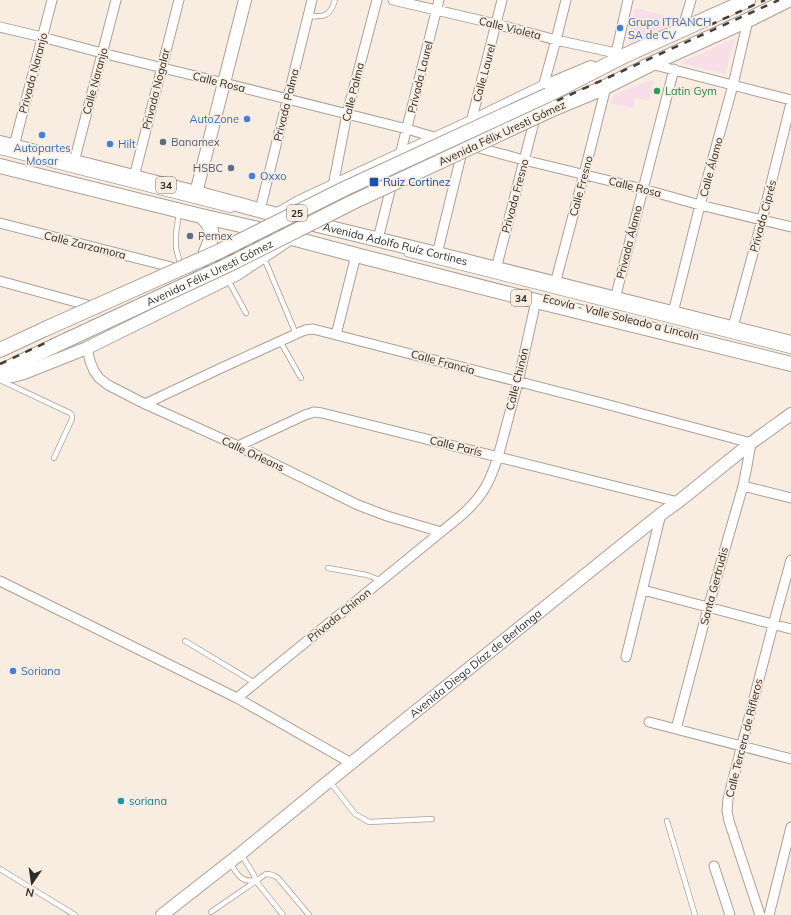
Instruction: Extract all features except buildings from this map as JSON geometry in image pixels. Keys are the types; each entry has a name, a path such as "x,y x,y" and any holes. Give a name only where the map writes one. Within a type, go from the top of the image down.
{"main road":[{"name":"Avenida Félix Uresti Gómez","path":"7,346 220,251 545,91 606,65 621,54 682,30 748,0"},
{"name":"Avenida Félix Uresti Gómez","path":"0,372 230,264 353,202 555,108 603,88 788,0"},
{"name":"Avenida Adolfo Ruíz Cortines","path":"0,143 196,193 264,219 295,233 357,253 536,301 791,364"},
{"name":"Avenida Adolfo Ruíz Cortines","path":"0,166 180,211 264,219 378,239 791,342"},
{"path":"203,214 209,224 212,235 206,252"}],"street":[{"name":"Privada Naranjo","path":"14,146 52,0"},
{"name":"Calle Naranjo","path":"74,162 116,0"},
{"name":"Privada Nogalar","path":"134,177 179,0"},
{"path":"196,193 244,0"},
{"name":"Privada Palma","path":"264,219 288,99 312,0"},
{"name":"Calle Palma","path":"333,186 347,114 377,0"},
{"name":"Calle Violeta","path":"393,0 496,24 556,40 621,54"},
{"name":"Privada Laurel","path":"400,155 439,0"},
{"name":"Calle Laurel","path":"471,122 502,0"},
{"path":"7,346 40,325 206,252 264,219 299,202 471,122 545,91 566,0"},
{"path":"621,54 628,0"},
{"path":"682,30 690,0"},
{"name":"Calle Álamo","path":"673,313 700,205 733,85 748,20"},
{"name":"Calle Rosa","path":"0,27 407,129 437,138"},
{"path":"651,64 791,100"},
{"name":"Privada Álamo","path":"615,299 674,69"},
{"path":"0,376 13,376 24,373 87,348 232,276 263,257 295,233 314,227 534,122 588,100 603,88"},
{"name":"Calle Fresno","path":"555,284 584,174 603,88"},
{"name":"Privada Ciprés","path":"733,328 791,104"},
{"name":"Privada Fresno","path":"496,269 534,122"},
{"name":"Calle Rosa","path":"479,148 791,227"},
{"path":"437,254 461,156"},
{"path":"333,186 326,208 331,214 338,216"},
{"path":"378,239 390,191"},
{"name":"Calle Zarzamora","path":"0,223 176,265"},
{"path":"225,242 231,244 239,252 241,258 240,269 232,276"},
{"path":"336,335 357,253"},
{"path":"0,282 87,305"},
{"name":"Calle Chinón","path":"442,532 477,500 484,491 489,480 498,457 518,382 536,301"},
{"name":"Calle Francia","path":"145,404 280,341 305,330 313,329 751,443"},
{"name":"Calle Orleans","path":"87,348 94,371 99,378 108,385 145,404 238,446 358,505 388,516 442,532"},
{"name":"Calle París","path":"238,446 305,415 314,412 322,413 678,502"},
{"name":"Avenida Diego Díaz de Berlanga","path":"162,915 240,854 661,514 751,443 791,414"},
{"name":"Santa Gertrudis","path":"676,729 742,486 751,443"},
{"path":"742,486 791,498"},
{"path":"626,657 661,514"},
{"name":"Privada Chinon","path":"237,698 442,532"},
{"name":"Calle Tercera de Rifleros","path":"760,915 727,810 728,799 791,560"},
{"path":"0,581 237,698 351,763"},
{"path":"643,590 791,629"},
{"path":"649,722 791,759"},
{"path":"769,915 791,827"},
{"path":"714,866 730,915"}],"lane":[{"path":"308,16 319,17 328,14 333,8 335,0"},
{"path":"0,152 239,212"},
{"path":"176,265 176,234 180,211"},
{"path":"264,219 289,224"},
{"path":"407,254 791,351"},
{"path":"263,257 296,334"},
{"path":"232,276 246,313"},
{"name":"Ecovía - Valle Soleado a Lincoln","path":"636,320 791,359"},
{"path":"280,341 301,378"},
{"path":"0,380 72,415 72,419 54,458"},
{"path":"328,568 367,575 382,581"},
{"path":"185,641 255,683"},
{"path":"329,781 354,814 369,822 432,819"},
{"path":"667,822 695,915"},
{"path":"240,854 254,874 256,881 283,915"},
{"path":"229,862 241,879 256,881"},
{"path":"0,869 75,915"},
{"path":"211,912 266,874 273,875 278,878 309,915"}],"shaded area":[{"path":"635,8 682,20 680,28 626,51"},
{"path":"735,38 725,74 680,63"},
{"path":"654,79 649,101 635,98 633,108 610,103 615,94"}],"railway":[{"path":"710,25 765,0"},
{"path":"0,364 189,276 455,147 779,0"}],"place":[{"name":"Grupo ITRANCH SA de CV","path":"620,28"},
{"name":"Latin Gym","path":"657,91"},
{"name":"AutoZone","path":"247,119"},
{"name":"Autopartes Mosar","path":"42,135"},
{"name":"Banamex","path":"163,142"},
{"name":"Hilt","path":"110,144"},
{"name":"HSBC","path":"231,168"},
{"name":"Oxxo","path":"252,176"},
{"name":"Ruiz Cortinez","path":"374,182"},
{"name":"Pemex","path":"190,236"},
{"name":"Soriana","path":"13,671"},
{"name":"soriana","path":"121,801"}]}
